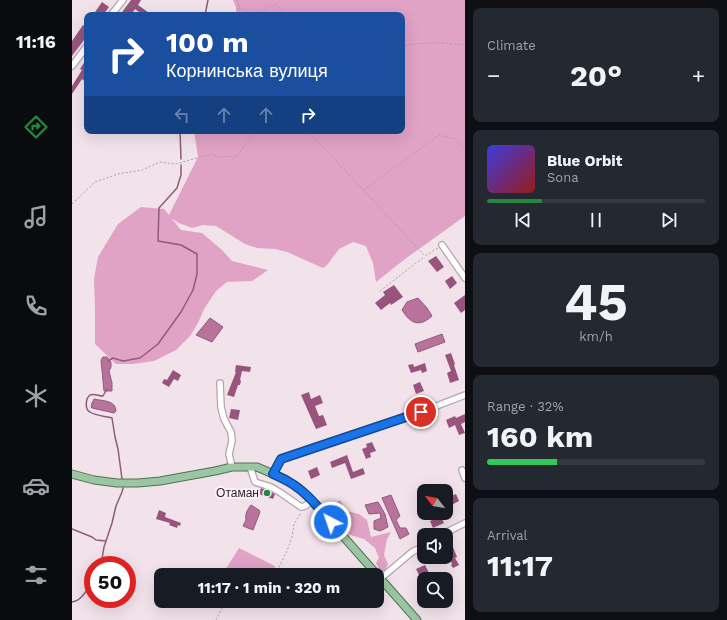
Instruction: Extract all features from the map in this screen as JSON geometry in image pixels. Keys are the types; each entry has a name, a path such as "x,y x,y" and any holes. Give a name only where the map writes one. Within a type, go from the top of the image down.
{"main road":[{"path":"72,474 94,480 116,483 138,483 160,481 232,467 257,467 285,479 299,488 370,568"},
{"path":"384,583 417,620"}],"street":[{"path":"113,12 123,0"},
{"path":"72,66 84,50"},
{"path":"442,245 465,278"},
{"path":"220,383 221,407 224,419 231,432 232,441 229,454 232,467"},
{"path":"273,474 281,459 446,403 465,395"},
{"path":"250,467 256,482 271,488 301,507 312,501"},
{"path":"462,470 465,478"},
{"path":"453,529 465,523"},
{"path":"384,576 417,550"}],"path":[{"path":"237,0 239,12"},
{"path":"261,12 275,4 284,12"},
{"path":"239,7 247,12"},
{"path":"405,46 452,43 465,45"},
{"path":"72,204 95,182 118,174 142,170 160,162 175,164 212,154 218,157 237,156 254,134"},
{"path":"311,134 424,256"},
{"path":"363,190 439,135 456,138 465,150"},
{"path":"380,291 424,256 442,245"},
{"path":"278,568 292,537 294,524 302,512 301,507"},
{"path":"216,620 222,608"}],"shaded area":[{"path":"233,0 465,0 465,216 405,259 376,282 373,263 366,246 353,242 339,249 323,268 287,252 275,249 257,248 245,244 216,226 203,225 192,228 171,218 181,230 202,233 222,250 232,261 268,270 252,281 227,282 216,291 204,309 190,336 176,350 154,361 133,364 116,364 95,344 94,279 98,257 118,224 141,207 164,209 169,215 198,157 194,134 405,134 405,12 236,12 236,7"},
{"path":"418,298 432,316 419,323 408,318 402,310 407,302"},
{"path":"210,318 223,327 212,342 196,335"},
{"path":"442,334 445,342 418,352 415,344"},
{"path":"103,357 107,357 111,362 109,371 112,391 104,391 101,360"},
{"path":"94,399 111,403 114,405 116,411 114,413 92,408"},
{"path":"391,495 400,516 396,520 400,528 406,528 409,534 400,539 382,498"},
{"path":"340,500 346,511 359,514 367,520 371,537 391,532 387,539 384,555 388,564 385,571 384,568 378,568 376,563 379,558 375,548 364,539 347,534 328,509"},
{"path":"378,502 385,514 388,527 380,531 374,529 374,521 381,518 380,513 369,514 365,505"},
{"path":"251,505 260,512 253,530 243,526 248,509"},
{"path":"239,548 275,566 275,568 226,568"}],"building":[{"path":"131,0 141,0 138,5 148,12 139,12 135,9 133,12 122,12"},
{"path":"102,2 109,7 105,12 95,12"},
{"path":"83,25 84,40 72,56 72,41"},
{"path":"84,63 84,81 82,79 72,94 72,86 82,70 80,69"},
{"path":"436,256 444,267 437,272 428,261"},
{"path":"452,276 457,283 450,289 445,281"},
{"path":"394,285 403,297 391,305 390,303 381,310 375,303 385,295 383,292"},
{"path":"465,295 465,310 461,313 454,303"},
{"path":"451,353 459,380 450,383 447,373 451,371 445,355"},
{"path":"425,363 427,371 422,373 421,370 411,373 408,365 413,364 414,367"},
{"path":"236,365 251,367 250,372 242,371 240,385 238,385 234,397 227,395 236,372"},
{"path":"173,370 181,375 178,381 174,379 169,387 162,383 164,379 167,380"},
{"path":"420,382 424,391 416,394 413,385"},
{"path":"309,392 311,399 320,395 323,403 315,406 319,416 323,415 327,425 316,429 301,395"},
{"path":"231,409 240,410 238,420 229,418"},
{"path":"465,414 465,422 461,424 465,433 459,435 455,425 449,428 446,420"},
{"path":"372,442 376,451 370,453 371,457 366,459 362,449 367,447 366,444"},
{"path":"347,455 353,472 363,468 365,474 351,479 345,463 332,468 330,462"},
{"path":"317,467 320,475 311,479 308,471"},
{"path":"261,488 275,494 273,499 259,494"},
{"path":"456,494 459,501 453,504 453,495"},
{"path":"159,510 166,513 165,517 181,523 180,526 178,525 177,528 169,525 170,523 156,519"},
{"path":"443,520 444,523 433,528 430,521"},
{"path":"453,547 457,557 455,558 459,565 453,568 451,565 453,564"},
{"path":"425,565 428,572 418,572 416,569"}],"waterway":[{"path":"206,12 208,0"},
{"path":"180,134 181,159"},
{"path":"108,361 113,358 123,361 140,358 158,344 181,312 193,290 197,274 197,254 181,245 158,241 159,208 177,188 181,175 181,165"},
{"path":"107,389 103,396 91,394 87,399 86,407 88,411 92,413 112,418 122,479"},
{"path":"102,556 116,506 123,488"},
{"path":"72,529 96,540 106,541"},
{"path":"72,602 76,601 84,594"}],"place":[{"name":"Отаман","path":"267,493"}],"route":[{"path":"331,522 299,488 285,479 273,474 281,459 421,412"}]}
